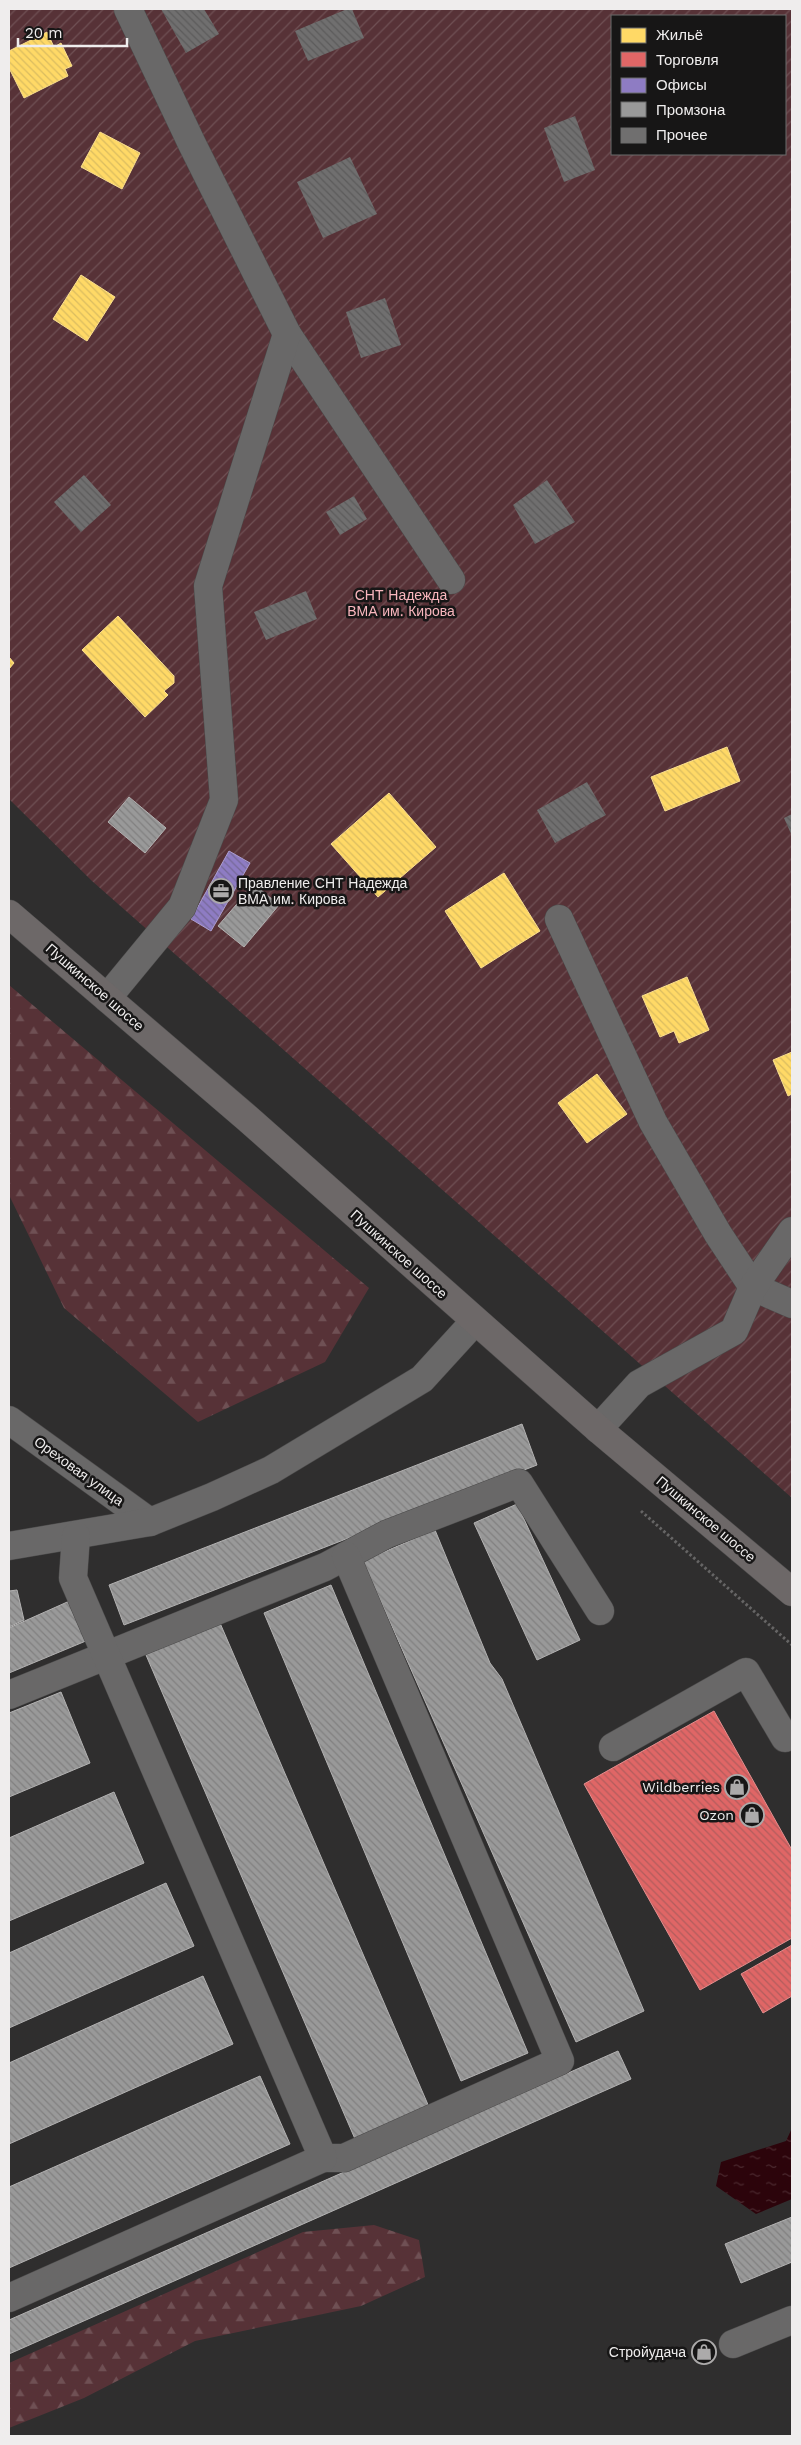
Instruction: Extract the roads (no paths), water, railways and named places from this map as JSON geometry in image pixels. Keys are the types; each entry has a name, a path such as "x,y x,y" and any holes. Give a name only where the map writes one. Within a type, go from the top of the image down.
{"main road":[{"name":"Пушкинское шоссе","path":"9,914 247,1118 598,1429 792,1592"}],"street":[{"path":"128,9 192,144 287,334 451,580"},
{"path":"107,998 182,907 224,800 208,586 287,334"},
{"path":"559,919 653,1122 718,1234 753,1286 792,1304"},
{"path":"598,1429 639,1384 734,1330 753,1286 792,1231"},
{"path":"9,1546 150,1522 271,1470 422,1379 475,1322"},
{"name":"Ореховая улица","path":"9,1420 150,1522"},
{"path":"9,1695 325,1567 387,1534 519,1483 600,1611"},
{"path":"76,1536 73,1578 323,2158"},
{"path":"9,2298 323,2158 344,2158 560,2061 346,1556"},
{"path":"614,1747 746,1672 790,1740"},
{"path":"733,2344 792,2320"}],"water":[{"path":"792,2128 792,2199 756,2214 716,2186 721,2162 786,2141"}],"place":[{"name":"Правление СНТ Надежда ВМА им. Кирова","path":"221,891"},
{"name":"Wildberries","path":"737,1787"},
{"name":"Ozon","path":"752,1815"},
{"name":"Стройудача","path":"704,2352"}],"park label":[{"name":"СНТ Надежда ВМА им. Кирова","path":"401,604"}]}
